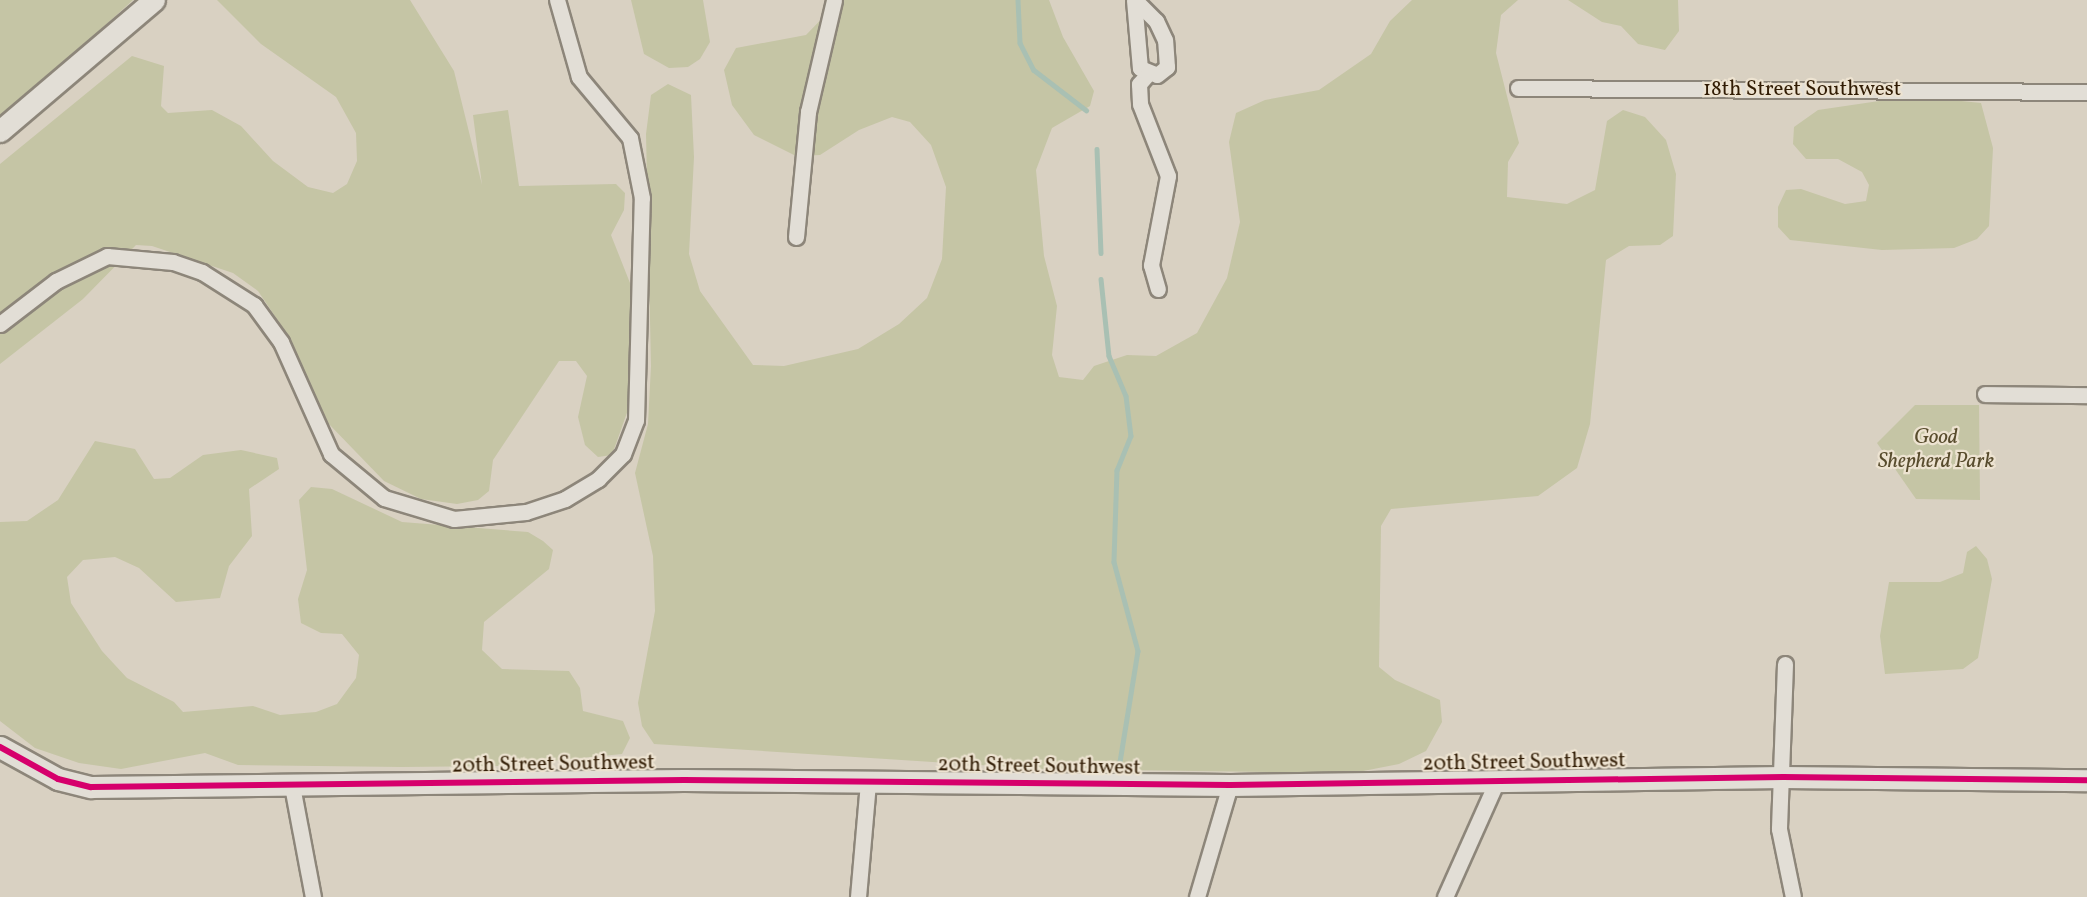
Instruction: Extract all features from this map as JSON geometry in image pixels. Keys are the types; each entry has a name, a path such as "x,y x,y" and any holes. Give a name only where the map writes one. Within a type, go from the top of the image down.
{"street":[{"path":"0,131 154,0"},
{"path":"0,324 56,281 107,256 173,262 234,290 259,311 281,342 331,454 384,498 454,519 526,512 565,499 598,479 623,454 636,420 642,198 630,138 579,77 557,0"},
{"path":"796,237 808,112 834,0"},
{"path":"1135,0 1140,68 1147,75"},
{"path":"1135,0 1156,21 1168,55 1167,67 1147,75 1139,84 1140,104 1167,176 1151,265 1158,289"},
{"name":"18th Street Southwest","path":"1518,88 2087,92"},
{"path":"1985,394 2087,395"},
{"path":"1785,664 1780,838 1793,897"},
{"name":"20th Street Southwest","path":"0,747 58,779 91,787 868,782 1230,785 1783,777 2087,780"},
{"path":"1445,897 1497,781"},
{"path":"858,897 868,782"},
{"path":"1197,897 1230,785"},
{"path":"292,786 313,897"}],"green space":[{"path":"0,0 133,0 0,121"},
{"path":"217,0 410,0 454,71 482,185 473,115 508,110 519,186 616,184 625,193 624,210 611,235 632,288 634,318 629,407 612,455 598,457 585,445 578,417 587,376 576,361 559,361 493,460 489,491 478,500 457,504 421,499 384,481 325,420 281,325 258,291 233,273 152,246 136,245 83,299 0,364 0,164 132,56 164,66 161,106 168,113 212,110 241,126 273,161 308,187 333,193 347,184 357,161 356,133 336,97 261,44"},
{"path":"631,0 703,0 710,42 700,59 688,67 669,68 644,54"},
{"path":"840,0 1049,0 1063,37 1094,91 1090,106 1052,128 1036,170 1044,256 1057,306 1052,355 1059,377 1083,380 1094,366 1127,355 1156,356 1197,333 1227,278 1240,222 1229,142 1236,113 1265,100 1319,90 1371,54 1390,21 1412,0 1518,0 1501,15 1496,53 1519,143 1508,162 1507,197 1567,204 1595,190 1607,121 1623,110 1645,117 1666,140 1676,174 1673,236 1660,245 1629,246 1606,260 1590,424 1577,468 1538,496 1391,509 1381,526 1379,667 1395,680 1440,700 1442,722 1426,751 1399,764 1353,773 1041,769 654,744 642,726 638,703 655,611 653,556 635,473 648,424 651,366 646,134 651,95 668,84 691,95 694,157 689,254 700,291 753,365 784,366 858,349 899,324 927,298 942,259 946,187 931,145 910,122 892,117 859,130 820,155 796,156 754,135 732,105 724,70 736,48 806,35"},
{"path":"1568,0 1678,0 1679,31 1665,50 1638,44 1621,26 1602,22"},
{"path":"1913,96 1981,103 1993,148 1989,226 1977,239 1954,248 1882,250 1790,240 1778,227 1778,207 1786,190 1801,189 1845,204 1866,201 1869,185 1862,172 1838,159 1806,159 1793,144 1794,127 1818,110"},
{"name":"Good Shepherd Park","path":"1915,405 1979,405 1980,500 1916,499 1877,443"},
{"path":"95,441 135,449 154,479 170,478 203,455 241,450 277,458 279,469 249,489 252,536 229,566 220,598 176,602 139,568 115,557 83,560 67,577 71,603 102,651 127,678 174,702 183,712 253,706 280,715 316,712 337,704 356,678 359,655 342,634 321,633 301,623 298,599 307,570 299,500 311,487 332,489 402,522 528,532 553,550 549,569 484,622 482,650 502,669 569,671 580,688 583,711 623,721 630,738 622,754 500,766 402,767 238,765 205,753 121,769 79,763 35,748 0,721 0,522 27,521 58,500"},
{"path":"1976,546 1987,559 1992,579 1978,658 1963,669 1885,674 1880,636 1889,582 1940,582 1963,573 1967,552"}],"waterway":[{"path":"1018,0 1020,43 1034,70 1086,110"},
{"path":"1097,149 1101,253"},
{"path":"1101,279 1109,356 1126,396 1131,436 1117,470 1114,562 1138,651 1120,762"}],"cycle path":[{"path":"0,747 58,779 91,787 684,780 1230,785 1783,777 2087,780"}]}
